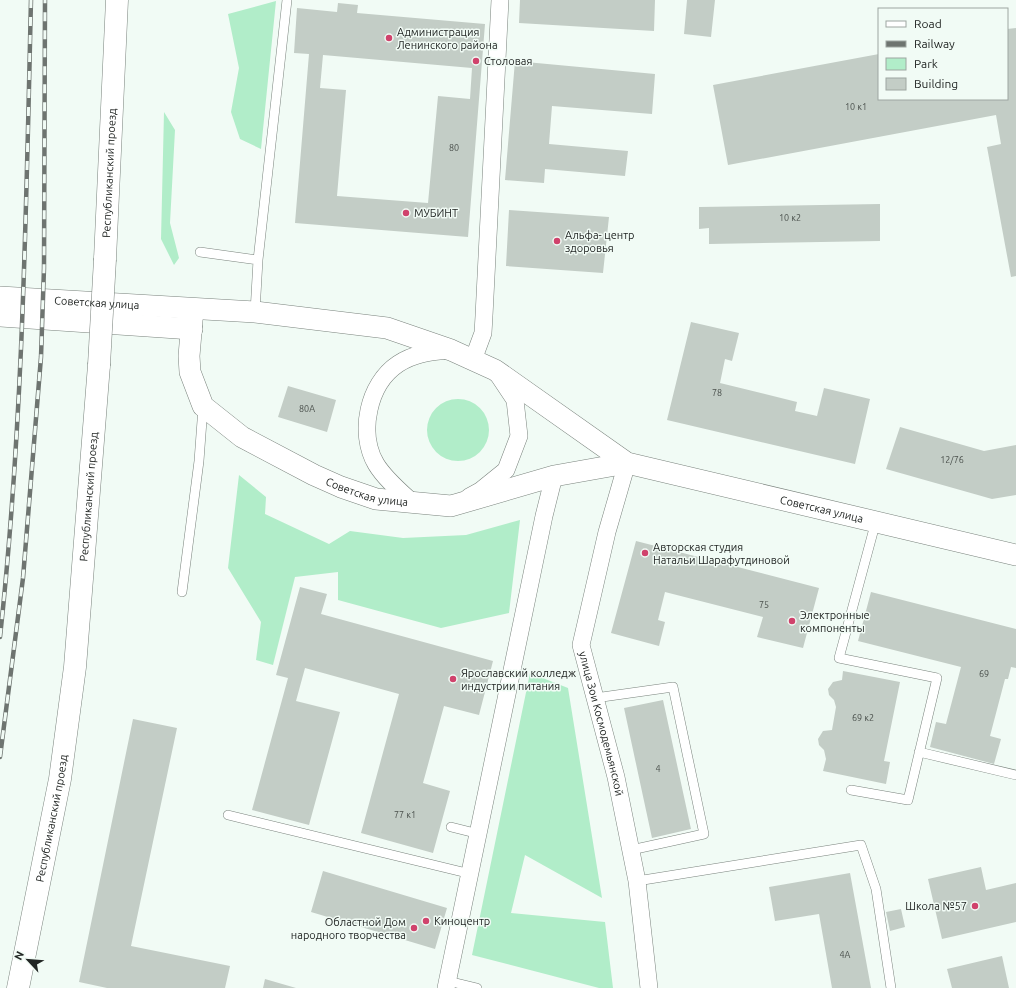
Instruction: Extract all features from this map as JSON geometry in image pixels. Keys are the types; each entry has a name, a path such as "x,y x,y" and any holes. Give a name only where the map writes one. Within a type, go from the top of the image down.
{"main road":[{"name":"Республиканский проезд","path":"18,988 60,779 75,667 99,365 118,0"}],"street":[{"path":"473,360 483,333 500,0"},
{"name":"Советская улица","path":"0,297 192,318"},
{"name":"Советская улица","path":"0,316 192,318 255,312 387,328 451,350 495,370 626,463 1016,555"},
{"path":"192,318 189,356 190,372 203,406"},
{"path":"414,504 393,484 376,464 367,439 367,413 378,386 397,365 423,352 451,350"},
{"path":"451,506 480,491 506,470 518,436 515,400 495,370"},
{"name":"Советская улица","path":"203,406 242,437 314,475 376,499 414,504 451,506 554,476 626,463"},
{"name":"улица Зои Космодемьянской","path":"626,463 607,532 581,644 616,777 631,850 637,881 649,988"},
{"path":"447,984 544,516 554,476"}],"lane":[{"path":"255,312 258,260 287,0"},
{"path":"200,252 258,260"},
{"path":"182,592 199,461 203,406"},
{"path":"851,790 908,800 937,678 839,658 876,521"},
{"path":"595,698 673,687 704,834 631,850"},
{"path":"920,752 1016,775"},
{"path":"228,815 471,874"},
{"path":"451,827 479,834"},
{"path":"637,881 861,844 876,889 891,988"},
{"path":"447,984 477,988"}],"green space":[{"path":"276,1 261,149 240,139 231,112 239,68 228,14"},
{"path":"164,112 175,130 170,223 179,258 174,265 161,239"},
{"path":"452,399 464,399 480,408 487,418 489,430 487,442 480,452 464,461 452,461 441,456 432,447 427,436 427,424 432,413 441,404"},
{"path":"239,475 266,497 265,514 329,544 350,531 403,538 466,535 520,520 509,613 441,628 338,600 338,572 295,577 273,665 256,660 261,622 228,568"},
{"path":"530,673 568,688 602,898 525,855 511,913 605,922 613,988 599,988 472,955"}],"building":[{"path":"520,0 655,0 654,31 519,23"},
{"path":"687,0 715,0 711,37 684,34"},
{"path":"338,3 358,5 357,13 485,24 468,237 295,223 309,54 294,53 297,8 337,12","holes":["323,55 472,68 470,99 438,96 428,203 337,196 346,90 320,88"]},
{"path":"1016,28 1016,276 1011,277 987,147 1001,144 996,115 728,165 713,85 878,54 878,100 1008,100 1008,29"},
{"path":"515,61 655,74 652,114 552,106 549,144 628,151 625,176 545,169 544,183 505,180"},
{"path":"880,204 880,241 709,244 709,228 699,229 699,207"},
{"name":"Альфа- центр здоровья","path":"509,210 609,217 603,273 506,266"},
{"path":"691,322 739,333 732,361 725,359 720,383 797,402 795,411 817,416 824,388 870,399 855,464 667,420"},
{"path":"288,386 336,400 327,432 278,417"},
{"path":"900,427 984,451 1016,445 1016,495 992,499 886,469"},
{"path":"636,541 819,588 803,648 757,637 763,617 665,592 658,620 665,622 659,646 611,633"},
{"path":"300,587 327,594 321,614 493,661 479,715 444,706 423,783 450,791 433,853 361,833 399,694 305,668 296,701 340,712 309,825 252,810 288,678 276,675"},
{"path":"871,592 1016,629 1016,668 1011,667 1008,679 1005,679 990,736 1001,739 994,764 930,747 936,722 946,724 961,667 858,641"},
{"path":"843,671 900,682 884,761 890,762 886,784 823,771 826,759 824,750 819,745 818,739 823,731 832,730 836,707 834,700 829,695 828,689 833,682 842,680"},
{"path":"663,700 691,829 652,838 624,708"},
{"path":"133,719 177,728 131,946 230,966 225,988 107,988 79,982"},
{"name":"Школа №57","path":"981,867 986,890 1016,883 1016,922 942,939 928,879"},
{"path":"323,871 447,908 435,949 311,912"},
{"path":"850,873 871,988 832,988 819,914 775,921 769,887"},
{"path":"901,909 905,927 890,931 886,912"},
{"path":"1002,956 1009,988 952,988 947,969"},
{"path":"265,979 296,988 263,988"}],"railway":[{"path":"0,637 8,557 19,398 25,239 31,0"},
{"path":"0,757 23,578 41,357 44,268 45,0"}],"place":[{"name":"Администрация Ленинского района","path":"389,38"},
{"name":"Столовая","path":"476,61"},
{"name":"МУБИНТ","path":"406,213"},
{"name":"Альфа- центр здоровья","path":"557,241"},
{"name":"Авторская студия Натальи Шарафутдиновой","path":"645,553"},
{"name":"Электронные компоненты","path":"792,621"},
{"name":"Ярославский колледж индустрии питания","path":"453,679"},
{"name":"Школа №57","path":"975,906"},
{"name":"Киноцентр","path":"426,921"},
{"name":"Областной Дом народного творчества","path":"414,928"}]}
